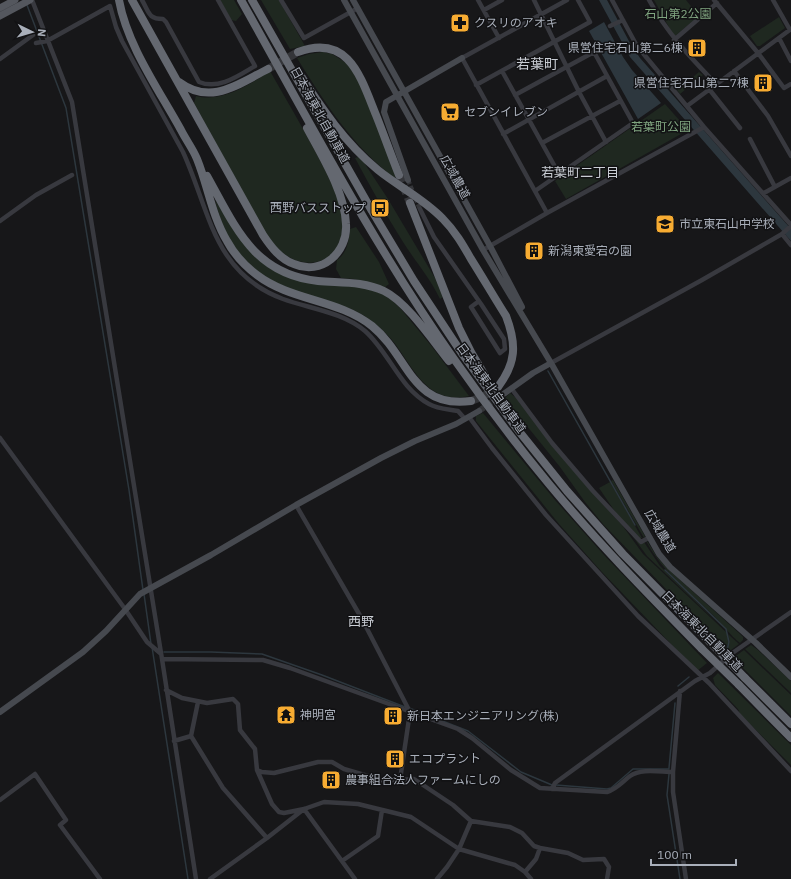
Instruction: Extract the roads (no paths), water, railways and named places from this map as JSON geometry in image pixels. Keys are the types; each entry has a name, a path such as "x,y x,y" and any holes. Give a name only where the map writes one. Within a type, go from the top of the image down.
{"highway":[{"path":"118,0 123,19 133,44 239,233 258,255 284,272 301,278 369,285 383,290 392,296 404,305 512,438"},
{"path":"132,0 270,246 294,265 315,267 325,264 339,252 346,234 344,212 338,190 327,165 276,70 251,17"},
{"name":"日本海東北自動車道","path":"241,0 344,182 405,285 455,361 512,438 581,522 660,606 791,738"},
{"name":"日本海東北自動車道","path":"252,0 372,211 440,321 518,430 567,491 624,554 791,724"},
{"path":"258,10 323,110 342,135 378,170 433,209 444,220 461,242 506,316 514,341 513,358 508,372 498,387"},
{"path":"298,52 310,49 325,48 340,53 352,63 362,79 399,175"},
{"path":"177,80 194,90 214,93 232,88 268,69"},
{"path":"196,158 221,230 227,242 236,254 257,275 282,289 332,305 361,318 383,337 420,386 438,399 459,402 471,400"},
{"path":"410,203 449,305 471,352 482,371 545,457 567,491"}],"main road":[{"path":"0,8 16,0"},
{"path":"0,16 31,0"}],"street":[{"path":"31,0 72,102 162,658 196,879"},
{"path":"142,0 151,17 155,19 163,19 166,22 199,82 211,85 235,78 256,66 218,0"},
{"path":"281,0 304,38 358,8"},
{"name":"広域農道","path":"344,0 483,250 551,363 659,554 670,567 791,677"},
{"name":"広域農道","path":"353,0 490,246 551,363"},
{"path":"478,0 499,38"},
{"path":"484,10 502,0"},
{"path":"534,0 579,92 606,142"},
{"path":"408,180 384,112 386,102 567,0"},
{"path":"476,85 590,22 578,0"},
{"path":"505,393 533,373 702,280 783,233 791,226 637,46 612,0"},
{"path":"649,0 674,40 716,84"},
{"path":"687,106 791,29 773,0"},
{"path":"674,40 716,2 758,53 784,88 791,84"},
{"path":"36,43 47,41 110,6 122,41 188,164 210,226 234,265 255,284 282,299 339,316 357,326 375,341 416,395 442,409 458,411 467,418 546,515 638,616 709,683 791,771"},
{"path":"610,26 623,20"},
{"path":"0,59 33,35"},
{"path":"779,38 791,61"},
{"path":"515,95 594,52 633,123 535,191"},
{"path":"462,58 547,213"},
{"path":"502,71 560,174"},
{"path":"734,71 768,116 791,156"},
{"path":"503,134 607,76"},
{"path":"709,89 740,128"},
{"path":"542,144 620,101"},
{"path":"483,250 547,213 694,133 704,126"},
{"path":"750,139 775,187"},
{"path":"0,221 36,195 72,175"},
{"path":"764,193 791,178"},
{"path":"420,209 434,237 479,301 504,339 505,349 500,353 471,307 479,301"},
{"path":"783,233 791,245"},
{"path":"511,388 552,443 593,491 641,542 650,537"},
{"path":"0,712 83,652 106,631 140,594 398,449 467,418 479,411"},
{"path":"0,438 125,609 147,642 160,653"},
{"path":"296,505 362,619 410,712 400,780"},
{"path":"552,789 555,783 680,691 710,673 731,654 791,612"},
{"path":"162,658 263,660 290,668 458,729 472,738 511,770 540,788 607,792 614,790 631,775 637,772 673,772"},
{"path":"166,690 182,698 198,702 207,703 233,699 238,704 240,730 254,749 257,770 272,804 279,812 284,813 304,809 324,802 358,804 411,817 459,849 515,864 531,879"},
{"path":"680,691 673,772 673,792 686,879"},
{"path":"198,702 191,736 223,788 267,838"},
{"path":"174,741 191,736"},
{"path":"257,770 274,773 318,762 332,762 344,768 385,781 414,779 453,805 471,821 510,827 522,833 534,846 540,848 568,853 583,860 604,859 609,867 606,879"},
{"path":"0,800 35,774 66,820 60,826 100,879"},
{"path":"210,879 304,809"},
{"path":"304,809 355,879"},
{"path":"342,861 378,836 382,810"},
{"path":"437,879 459,849 471,821"},
{"path":"525,872 536,859 540,848"}],"waterway":[{"path":"27,5 66,108 129,490 143,590"},
{"path":"548,371 635,525"},
{"path":"665,570 726,629 729,642 727,650"},
{"path":"144,594 151,644"},
{"path":"152,647 188,879"},
{"path":"164,652 262,654 405,707"},
{"path":"678,686 689,677"},
{"path":"669,768 675,703"},
{"path":"409,708 468,731 521,772 552,785"},
{"path":"556,785 607,789 611,788 633,769 669,769"},
{"path":"669,774 667,795 680,879"}],"tunnel":[{"path":"268,69 298,52"},
{"path":"399,175 410,203"},
{"path":"408,180 420,209"},
{"path":"471,401 484,396 498,387"},
{"path":"479,411 505,393"}],"place":[{"name":"クスリのアオキ","path":"460,23"},
{"name":"県営住宅石山第二6棟","path":"697,48"},
{"name":"県営住宅石山第二7棟","path":"763,83"},
{"name":"セブンイレブン","path":"450,112"},
{"name":"西野バスストップ","path":"380,208"},
{"name":"市立東石山中学校","path":"665,224"},
{"name":"新潟東愛宕の園","path":"534,251"},
{"name":"神明宮","path":"286,715"},
{"name":"新日本エンジニアリング(株)","path":"393,716"},
{"name":"エコプラント","path":"395,759"},
{"name":"農事組合法人ファームにしの","path":"331,780"}],"district":[{"name":"若葉町","path":"537,64"},
{"name":"若葉町二丁目","path":"580,172"},
{"name":"西野","path":"361,621"}],"park label":[{"name":"石山第2公園","path":"678,14"},
{"name":"若葉町公園","path":"661,127"}]}
